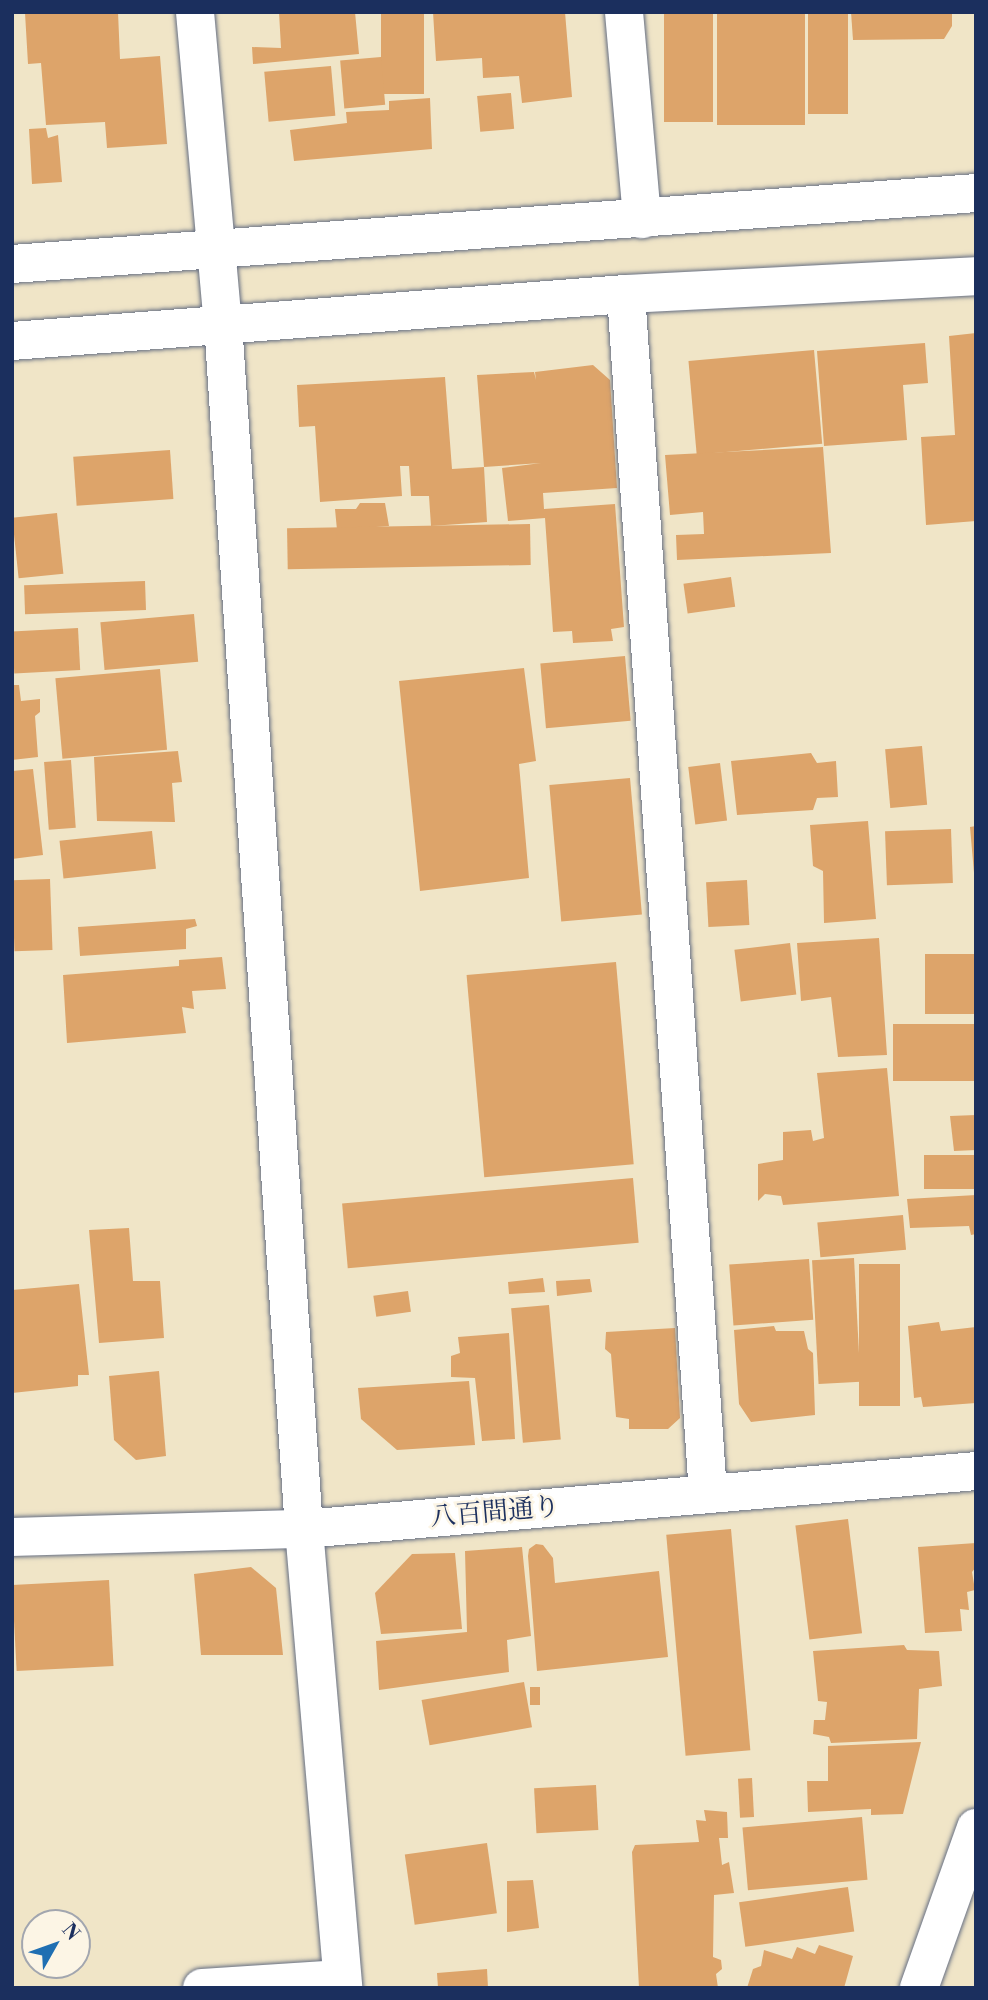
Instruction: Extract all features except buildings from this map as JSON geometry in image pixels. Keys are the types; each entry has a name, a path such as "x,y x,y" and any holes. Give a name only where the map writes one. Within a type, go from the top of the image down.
{"street":[{"path":"195,12 223,323 304,1529 343,1984 202,1988"},
{"path":"624,12 642,219"},
{"path":"12,264 976,193"},
{"path":"12,341 626,294 976,275"},
{"path":"626,294 708,1494"},
{"name":"八百間通り","path":"12,1537 304,1529 976,1471"},
{"path":"919,1988 976,1828"}]}
